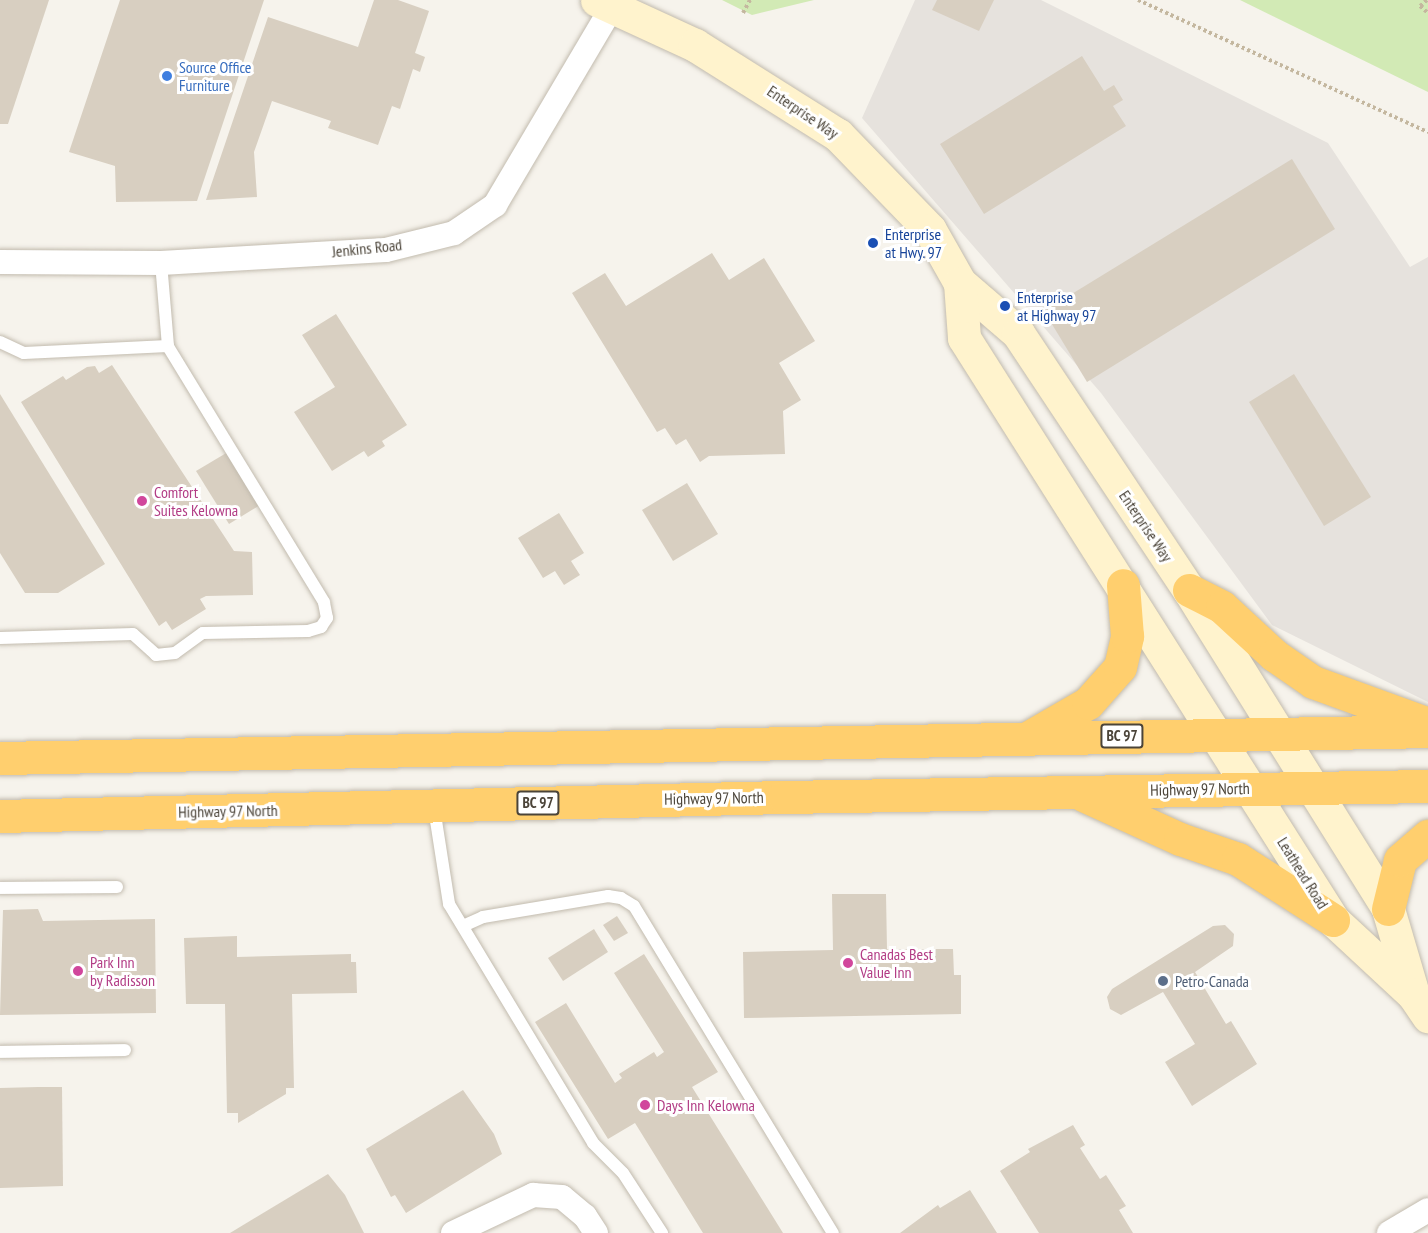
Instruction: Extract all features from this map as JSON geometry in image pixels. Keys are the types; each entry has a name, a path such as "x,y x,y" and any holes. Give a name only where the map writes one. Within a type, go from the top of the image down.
{"highway":[{"path":"1027,738 1088,703 1120,667 1127,636 1123,585"},
{"path":"1189,590 1222,607 1274,655 1313,682 1428,724"},
{"name":"BC 97","path":"0,758 1278,731 1428,730"},
{"name":"Highway 97 North","path":"0,816 1076,791 1428,786"},
{"path":"1076,791 1180,839 1238,859 1333,920"},
{"path":"1388,909 1400,860 1428,836"}],"street":[{"name":"Jenkins Road","path":"0,262 161,263 386,250 454,233 495,204 604,3"},
{"name":"Enterprise Way","path":"604,3 695,45 838,135 930,230 960,282 1018,333 1189,590 1278,731 1311,788"},
{"name":"Enterprise Way","path":"960,282 963,338 1217,733"},
{"name":"Leathead Road","path":"1217,733 1333,920 1421,1005"},
{"name":"Leathead Road","path":"1311,788 1388,909 1421,1005"},
{"path":"453,1233 533,1195 562,1197 585,1216 596,1233"},
{"path":"1389,1233 1428,1210"}],"lane":[{"path":"0,638 133,634 156,655 176,653 203,633 308,631 321,627 327,618 324,602 168,346 161,263"},
{"path":"0,342 24,352 168,346"},
{"path":"433,806 446,895 593,1143 623,1173 662,1233"},
{"path":"0,888 117,887"},
{"path":"463,926 483,917 608,896 621,898 634,906 833,1233"},
{"path":"0,1052 124,1050"}],"path":[{"path":"743,14 750,0"},
{"path":"1138,0 1428,132"},
{"path":"1427,0 1420,6 1428,14"}],"shaded area":[{"path":"915,0 1041,0 1328,143 1410,267 1428,257 1428,702 1272,625 1101,393 862,118"}],"green space":[{"path":"722,0 814,0 752,15"},
{"path":"1240,0 1428,0 1428,92"}],"building":[{"path":"0,0 49,0 8,124 0,124"},
{"name":"Source Office Furniture","path":"120,0 264,0 197,201 116,202 115,166 69,152"},
{"path":"374,0 398,0 429,11 415,53 425,57 420,72 413,69 400,109 392,106 378,145 328,128 331,121 272,101 254,152 257,197 206,200 268,17 358,47"},
{"path":"937,0 994,0 979,31 932,10"},
{"path":"1082,56 1104,91 1114,85 1123,100 1113,106 1126,126 984,214 940,144"},
{"path":"1292,159 1335,229 1087,382 1044,311"},
{"path":"712,253 729,280 764,258 815,341 779,363 801,400 783,411 785,454 709,456 700,462 686,439 676,445 665,428 657,432 572,293 605,273 626,306"},
{"path":"336,314 407,425 382,441 385,446 368,457 364,451 332,471 294,412 335,387 302,335"},
{"name":"Comfort Suites Kelowna","path":"112,365 234,551 252,552 253,595 206,596 200,599 206,609 172,630 166,621 159,626 21,402 63,376 66,380 87,367 95,366 99,373"},
{"path":"1294,374 1371,497 1324,526 1249,402"},
{"path":"0,394 105,564 58,593 25,593 0,553"},
{"path":"228,452 260,505 229,524 196,471"},
{"path":"687,483 718,534 673,561 642,510"},
{"path":"559,513 584,553 571,561 580,575 564,585 555,571 543,578 518,538"},
{"name":"Canadas Best Value Inn","path":"832,894 886,894 887,949 953,949 954,975 961,975 961,1014 744,1018 743,952 833,950"},
{"name":"Park Inn by Radisson","path":"38,909 43,921 155,919 156,1013 0,1015 3,910"},
{"path":"617,916 628,933 614,941 603,925"},
{"name":"Petro-Canada","path":"1225,925 1234,934 1233,946 1195,972 1226,1024 1231,1021 1257,1064 1192,1106 1165,1062 1195,1044 1163,992 1121,1015 1110,1009 1107,997 1112,989 1213,926"},
{"path":"594,929 608,952 563,981 548,958"},
{"path":"237,936 237,957 351,954 351,962 356,962 357,993 292,994 294,1088 286,1088 286,1094 238,1123 238,1113 227,1113 225,1004 186,1004 184,938"},
{"name":"Days Inn Kelowna","path":"644,954 718,1072 692,1087 783,1233 703,1233 635,1123 608,1139 535,1022 566,1003 615,1083 622,1078 619,1074 654,1052 657,1057 664,1052 614,973"},
{"path":"62,1087 63,1186 0,1188 0,1088"},
{"path":"463,1090 494,1134 502,1154 406,1213 395,1195 391,1197 366,1149"},
{"path":"1073,1125 1085,1145 1080,1148 1100,1179 1106,1175 1126,1206 1119,1210 1133,1233 1039,1233 1000,1171 1030,1152 1028,1149"},
{"path":"328,1174 345,1195 364,1233 230,1233"},
{"path":"970,1190 997,1233 900,1233 938,1205 940,1208"}],"place":[{"name":"Source Office Furniture","path":"167,76"},
{"name":"Enterprise at Hwy. 97","path":"873,243"},
{"name":"Enterprise at Highway 97","path":"1005,306"},
{"name":"Comfort Suites Kelowna","path":"142,501"},
{"name":"Canadas Best Value Inn","path":"848,963"},
{"name":"Park Inn by Radisson","path":"78,971"},
{"name":"Petro-Canada","path":"1163,981"},
{"name":"Days Inn Kelowna","path":"645,1105"}]}
